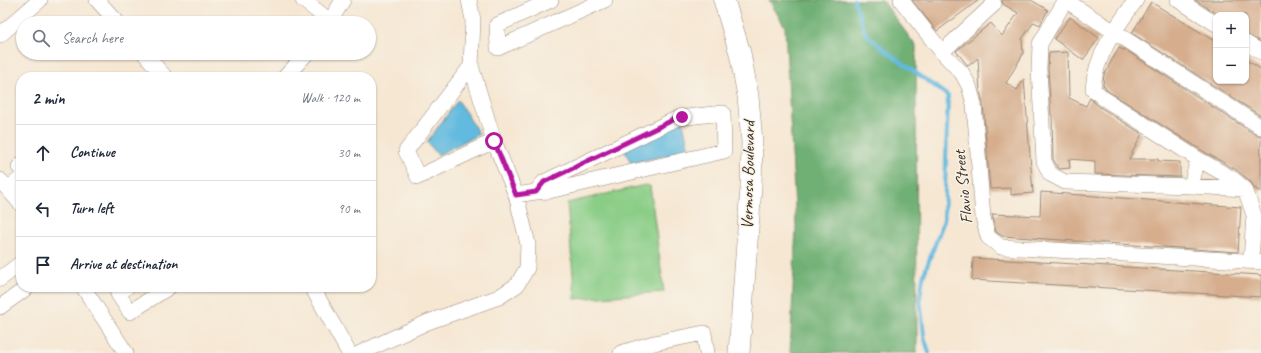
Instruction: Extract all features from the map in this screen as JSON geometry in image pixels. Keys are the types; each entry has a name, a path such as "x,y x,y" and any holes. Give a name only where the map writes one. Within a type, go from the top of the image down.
{"main road":[{"name":"Vermosa Boulevard","path":"724,0 740,53 748,96 752,142 751,187 739,353"}],"street":[{"path":"22,16 40,0"},
{"path":"97,0 112,16"},
{"path":"333,16 343,0"},
{"path":"360,353 428,322 499,297 517,285 527,268 528,244 516,195 494,141 471,66 473,20 468,0"},
{"path":"551,0 497,25 498,48 605,0"},
{"name":"Flavio Street","path":"901,0 942,52 962,74 969,86 974,104 983,217 988,237 1001,247 1256,262"},
{"path":"1245,189 1065,182 1050,174 1044,161 1039,69 1040,44 1065,0 1261,127"},
{"path":"1136,0 1113,32 1094,76 1093,89 1103,98 1198,159 1233,179 1245,189 1254,215 1256,262"},
{"path":"1178,0 1213,22"},
{"path":"305,1 322,16"},
{"path":"942,52 994,4"},
{"path":"0,35 16,21"},
{"path":"473,39 497,36"},
{"path":"1249,45 1261,52"},
{"path":"150,60 161,72"},
{"path":"290,72 301,60"},
{"path":"471,66 406,151 418,177 494,141"},
{"path":"516,195 549,191 724,151 723,113 678,118 544,182 536,192"},
{"path":"1191,186 1198,159"},
{"path":"16,180 4,184 16,198"},
{"path":"0,279 16,267"},
{"path":"0,306 21,292"},
{"path":"86,292 126,353"},
{"path":"121,292 118,294 130,312 161,292"},
{"path":"315,292 349,353"},
{"path":"105,319 124,302"},
{"path":"621,353 654,343 704,333 707,353"}],"green space":[{"path":"769,0 882,0 916,46 917,353 790,353 796,226 785,27"},
{"path":"645,185 650,186 664,292 575,299 567,203"}],"water":[{"path":"458,100 479,134 438,155 427,142"},
{"path":"682,117 689,151 631,163 622,146"}],"building":[{"path":"912,0 979,0 937,31"},
{"path":"1002,0 1031,0 1048,10 1040,25 1034,22 1022,39 1023,54 1006,83 1017,90 1024,79 1033,193 1011,195 1011,188 990,189 978,58 968,66 956,51 991,23 1002,36 1018,13 1003,4"},
{"path":"1195,0 1261,0 1261,42 1249,36 1249,12 1214,12"},
{"path":"1151,2 1213,40 1213,84 1249,84 1249,62 1261,69 1261,116 1132,33"},
{"path":"1070,17 1099,38 1083,60 1054,39"},
{"path":"1119,48 1124,49 1256,135 1261,136 1261,192 1254,188 1251,182 1238,171 1203,151 1108,91 1103,85 1104,75"},
{"path":"1068,52 1069,98 1086,106 1090,98 1098,106 1142,134 1129,159 1158,159 1158,161 1180,162 1180,177 1095,174 1095,161 1069,159 1070,168 1060,169 1057,167 1053,159 1052,115 1048,69 1049,53"},
{"path":"1041,192 1241,207 1238,252 1002,236 996,232 992,214 1040,216"},
{"path":"973,258 1261,275 1261,297 972,280"}],"waterway":[{"path":"854,0 865,33 886,51 948,96 944,220 923,277 920,298 924,336 929,353"}],"route":[{"path":"494,141 516,195 536,192 544,182 682,117"}]}
